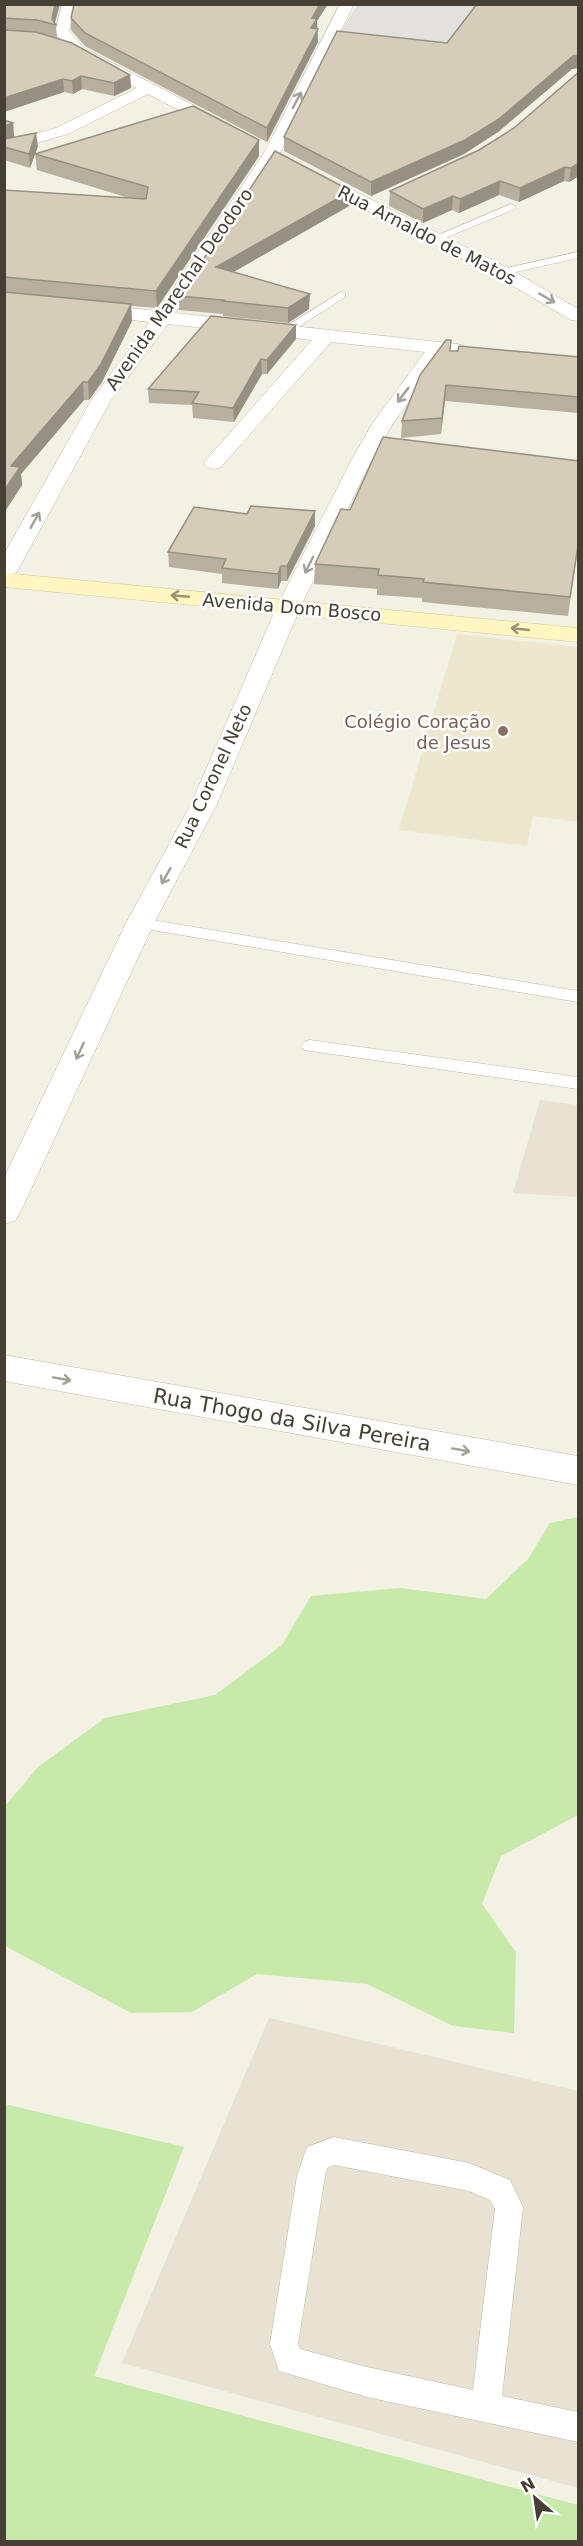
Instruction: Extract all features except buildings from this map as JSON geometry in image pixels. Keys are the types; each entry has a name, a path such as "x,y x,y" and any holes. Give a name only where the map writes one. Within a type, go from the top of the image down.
{"main road":[{"name":"Avenida Dom Bosco","path":"4,580 579,635"}],"street":[{"path":"69,4 62,32 79,51"},
{"name":"Avenida Marechal Deodoro","path":"4,569 8,568 102,399 164,316 272,153 347,4"},
{"path":"4,37 46,40 79,51 237,134"},
{"path":"4,147 62,131 148,88"},
{"name":"Rua Arnaldo de Matos","path":"283,128 260,139 272,153 369,206 502,272 579,316"},
{"path":"369,206 389,196"},
{"path":"4,300 474,352"},
{"path":"214,463 326,336"},
{"name":"Rua Coronel Neto","path":"4,1213 140,923 204,804 289,606 382,424 438,348"},
{"name":"Rua Thogo da Silva Pereira","path":"4,1368 579,1471"}],"lane":[{"path":"434,239 511,207"},
{"path":"502,272 579,255"},
{"path":"285,331 341,295"},
{"path":"140,923 579,997"},
{"path":"310,1046 579,1083"},
{"path":"486,2407 509,2207 500,2190 469,2177 334,2151 317,2157 284,2344 289,2361 367,2382 579,2427"}],"shaded area":[{"path":"357,5 477,5 461,30 469,58 334,42"},
{"name":"Colégio Coração de Jesus","path":"457,634 578,647 578,822 533,816 527,846 399,830"},
{"path":"540,1100 578,1105 578,1197 513,1193"},
{"path":"269,2018 578,2091 578,2488 122,2363"}],"green space":[{"path":"578,1517 578,1815 501,1856 482,1904 516,1952 514,2033 453,2026 367,1984 257,1974 192,2012 131,2013 5,1946 5,1806 38,1767 105,1718 215,1695 282,1645 311,1596 400,1588 486,1599 528,1559 550,1523"},
{"path":"5,2104 184,2147 94,2376 578,2505 578,2541 5,2541"}],"place":[{"name":"Colégio Coração de Jesus","path":"503,731"}]}
